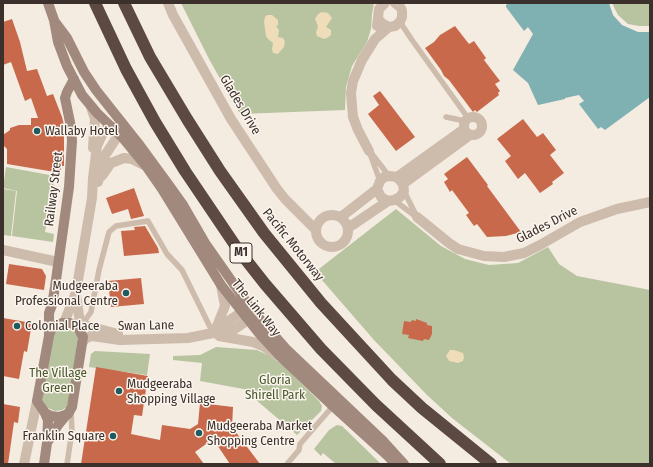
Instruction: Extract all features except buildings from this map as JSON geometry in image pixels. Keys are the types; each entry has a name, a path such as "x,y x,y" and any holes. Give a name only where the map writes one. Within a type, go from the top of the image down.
{"highway":[{"name":"M1","path":"95,3 126,69 155,122 185,171 239,251 289,312 331,359 376,405 440,464"},
{"name":"Pacific Motorway","path":"124,3 150,57 187,119 220,171 264,234 321,302 392,380 422,408 490,464"}],"main road":[{"path":"48,3 54,20 58,42 82,95 91,107 111,126 123,124"},
{"path":"54,20 96,90 183,205 205,243 252,310 337,406 384,442 404,464"},
{"name":"Railway Street","path":"37,401 49,336 49,313 52,305 69,184 72,142 71,128 65,98 74,79"},
{"path":"119,134 123,124"},
{"name":"The Link Way","path":"111,126 146,166 162,189 221,285 245,316 281,357 337,406 395,464"},
{"path":"52,305 56,315 75,328"},
{"path":"245,316 252,310"},
{"path":"49,336 52,328 75,328"},
{"path":"47,443 58,424 69,411 75,328"},
{"path":"37,401 48,420 44,464"},
{"path":"44,411 53,417 61,416 69,411"}],"street":[{"name":"Glades Drive","path":"168,3 173,15 231,119 277,189 316,230 321,242 327,246 340,245 348,234 348,228"},
{"name":"Glades Drive","path":"375,39 379,8 383,3"},
{"path":"395,3 398,4 403,12"},
{"name":"Glades Drive","path":"369,151 353,117 351,93 353,81 357,70 375,39 389,27 395,26 403,12"},
{"path":"378,19 389,27"},
{"path":"91,107 95,119 93,194"},
{"path":"93,178 98,144 104,130 111,126"},
{"path":"398,182 467,126"},
{"path":"75,328 76,292 93,194 104,157 119,134"},
{"path":"93,194 105,170 115,161 130,158 146,166"},
{"path":"341,217 378,185 384,177 398,182"},
{"path":"316,230 320,220 325,216 330,215 341,217 346,222 348,228 400,197 398,182"},
{"name":"Glades Drive","path":"378,185 381,197 391,201"},
{"name":"Glades Drive","path":"417,217 449,243 458,248 484,256 504,257 524,253 540,246 580,222 616,209 650,202"},
{"name":"Glades Drive","path":"300,213 320,220"},
{"path":"3,250 58,262"},
{"path":"214,333 225,306 221,285"},
{"path":"75,328 76,292"},
{"name":"Swan Lane","path":"75,328 86,338 92,336 120,340 188,338 214,333 228,333 245,316"},
{"path":"75,328 147,339"},
{"name":"Swan Lane","path":"214,333 228,338 253,342 281,357"},
{"name":"Railway Street","path":"24,464 37,401"}],"lane":[{"path":"403,12 418,49 467,126"},
{"path":"446,117 467,126"},
{"name":"Glades Drive","path":"369,151 398,182 417,217"},
{"name":"Glades Drive","path":"369,151 378,185"},
{"name":"Glades Drive","path":"391,201 417,217"},
{"path":"75,328 86,319 91,312 99,270 109,232 116,226 148,221 167,254 182,270 214,333"},
{"path":"287,464 299,450 300,444 337,406"},
{"path":"66,464 71,434 71,417 69,411"}],"green space":[{"path":"181,3 374,3 371,29 367,42 352,66 346,87 345,110 240,114 209,59"},
{"path":"612,3 650,3 650,26 628,24 618,15"},
{"path":"6,167 55,176 45,232 54,234 53,242 12,236 17,191 3,188"},
{"path":"3,189 16,191 11,236 3,235"},
{"path":"396,209 441,246 465,259 489,265 518,263 548,247 559,264 577,276 650,290 650,464 511,464 452,418 427,395 374,340 315,272"},
{"name":"The Village Green","path":"63,329 73,331 78,336 67,407 62,410 55,411 46,407 42,399 51,338 57,330"},
{"name":"Gloria Shirell Park","path":"216,347 257,350 270,356 283,365 319,401 322,406 321,411 297,435 255,399 248,397 249,390 200,381 202,363 173,360 173,356 200,355"},
{"path":"95,351 150,354 147,375 89,367 91,354"},
{"path":"337,425 342,426 381,464 336,464 323,453 321,456 314,449 329,430"}],"sand":[{"path":"322,12 328,13 332,18 326,27 331,30 331,35 324,39 317,36 316,33 318,26 315,19 318,14"},
{"path":"267,15 272,15 278,20 278,25 276,26 279,30 278,37 283,38 285,42 284,47 278,54 273,53 273,43 266,36 264,22"},
{"path":"450,350 463,353 463,361 458,363 449,361 446,356"}],"water":[{"path":"509,3 609,3 613,15 622,25 638,32 650,32 650,97 605,130 601,127 598,129 579,104 584,101 579,95 538,105 528,83 513,70 533,34 528,27 524,31 506,7"}],"place":[{"name":"Wallaby Hotel","path":"37,131"},
{"name":"Mudgeeraba Professional Centre","path":"126,293"},
{"name":"Colonial Place","path":"17,326"},
{"name":"Mudgeeraba Shopping Village","path":"119,391"},
{"name":"Mudgeeraba Market Shopping Centre","path":"199,433"},
{"name":"Franklin Square","path":"113,436"}]}
